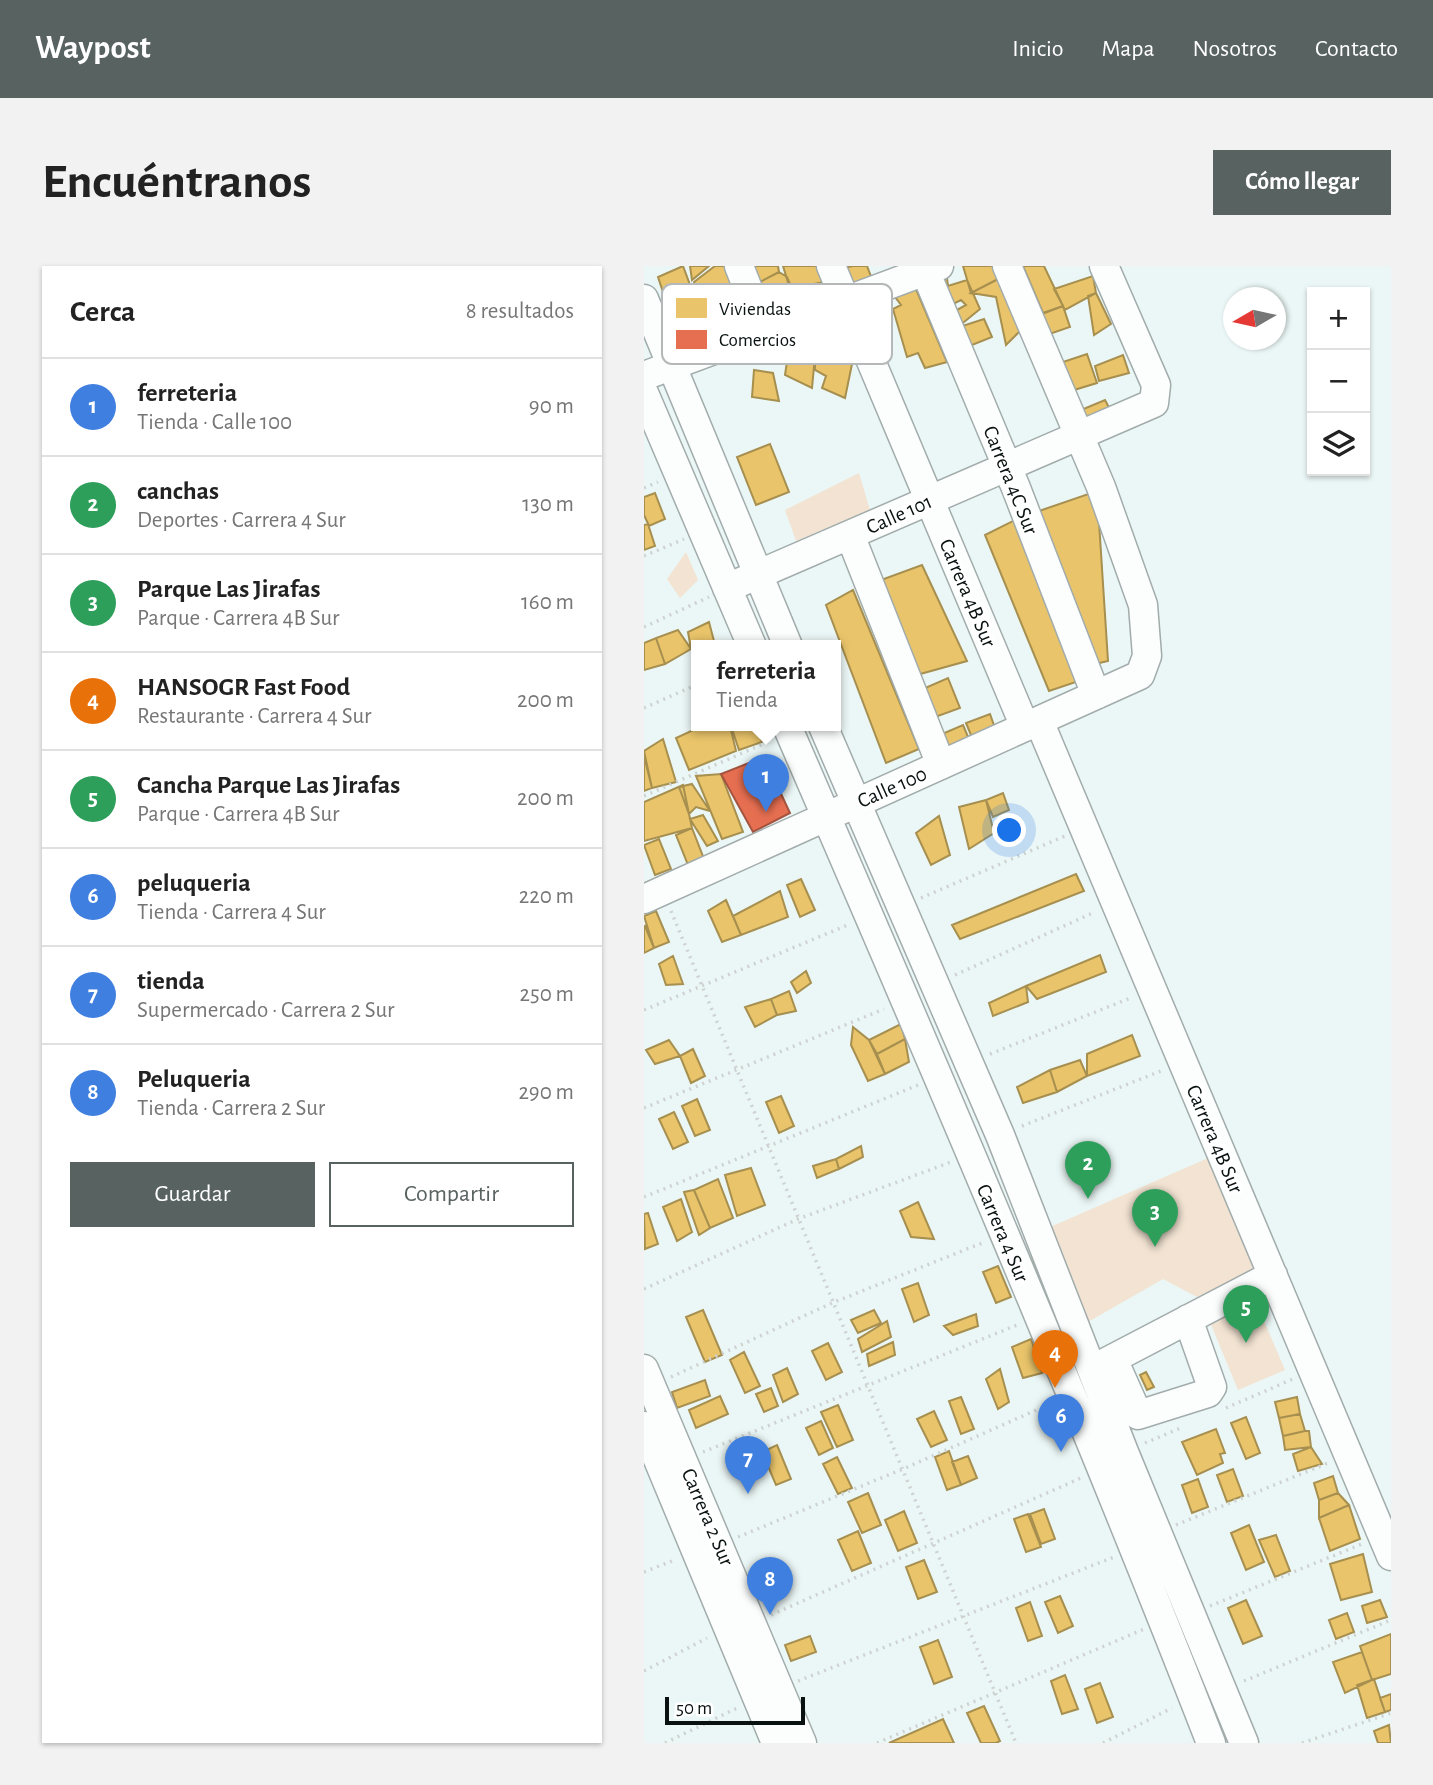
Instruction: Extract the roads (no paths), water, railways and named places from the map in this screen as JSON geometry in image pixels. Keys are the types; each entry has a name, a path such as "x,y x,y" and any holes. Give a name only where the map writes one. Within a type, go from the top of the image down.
{"street":[{"path":"739,266 746,284"},
{"name":"Carrera 4B Sur","path":"831,266 838,284"},
{"path":"1007,266 1078,437"},
{"name":"Calle 101","path":"727,588 1154,403 1156,385 1104,266"},
{"path":"888,284 929,268"},
{"name":"Carrera 4C Sur","path":"929,268 1096,695"},
{"path":"644,299 662,341"},
{"path":"672,364 785,640"},
{"path":"644,376 681,364"},
{"name":"Carrera 4B Sur","path":"871,364 929,501 1032,724 1084,828 1387,1546"},
{"path":"644,393 749,640"},
{"name":"Calle 100","path":"653,895 1140,675 1147,656 1143,605 1101,487 1078,437"},
{"path":"850,535 941,765"},
{"name":"Carrera 4 Sur","path":"788,731 906,1001 1071,1394 1165,1620 1210,1743"},
{"name":"Carrera 4 Sur","path":"825,731 1102,1364 1158,1532 1241,1736"},
{"path":"1188,1320 1212,1387 1208,1393 1138,1415 1102,1364 1273,1275"},
{"name":"Carrera 2 Sur","path":"648,1377 683,1459 686,1496"},
{"name":"Carrera 2 Sur","path":"644,1426 686,1496 768,1693 802,1743"},
{"name":"Carrera 2 Sur","path":"768,1693 776,1743"},
{"path":"1210,1743 1241,1736"}],"place":[{"name":"ferreteria","path":"766,812"},
{"name":"canchas","path":"1088,1199"},
{"name":"Parque Las Jirafas","path":"1155,1247"},
{"name":"Cancha Parque Las Jirafas","path":"1246,1343"},
{"name":"HANSOGR Fast Food","path":"1055,1388"},
{"name":"peluqueria","path":"1061,1452"},
{"name":"tienda","path":"748,1494"},
{"name":"Peluqueria","path":"770,1615"}]}
